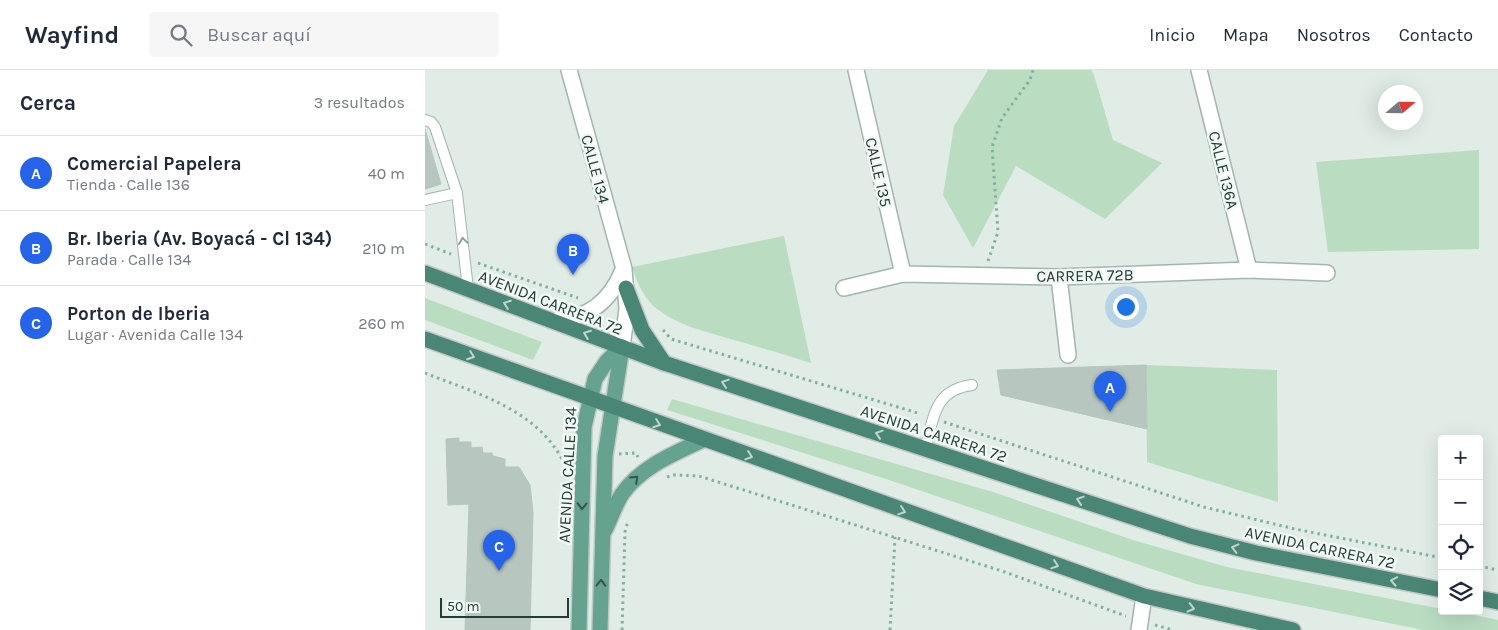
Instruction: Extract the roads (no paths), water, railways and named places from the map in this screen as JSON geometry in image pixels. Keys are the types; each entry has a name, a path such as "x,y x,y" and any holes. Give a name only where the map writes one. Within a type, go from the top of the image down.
{"highway":[{"name":"AVENIDA CARRERA 72","path":"425,273 664,363 1190,536 1256,553 1438,589"},
{"path":"626,288 642,330 664,363"},
{"path":"425,339 703,440 1144,596 1293,630"},
{"path":"1483,599 1498,602"}],"main road":[{"name":"AVENIDA CALLE 134","path":"579,630 582,457 589,399 600,370 622,347"},
{"path":"600,630 605,456 622,347"},
{"path":"602,536 621,496 633,481 645,470 703,440"}],"street":[{"name":"CALLE 134","path":"569,70 624,269 627,309 622,347"},
{"name":"CALLE 135","path":"856,70 903,274"},
{"name":"CALLE 136A","path":"1199,70 1249,270"},
{"path":"553,321 567,320 593,310 605,302 617,286 624,269"},
{"name":"CARRERA 72B","path":"844,288 903,274 982,274 1059,277 1249,270 1327,273"},
{"path":"1059,277 1068,355"},
{"path":"1139,625 1144,596"}],"lane":[{"path":"425,120 431,122 435,127 457,193 468,289"},
{"path":"425,200 457,193"},
{"path":"925,449 933,418 944,395 960,386 972,385"}],"place":[{"name":"Br. Iberia (Av. Boyacá - Cl 134)","path":"573,275"},
{"name":"Comercial Papelera","path":"1110,412"},
{"name":"Porton de Iberia","path":"499,571"}]}
